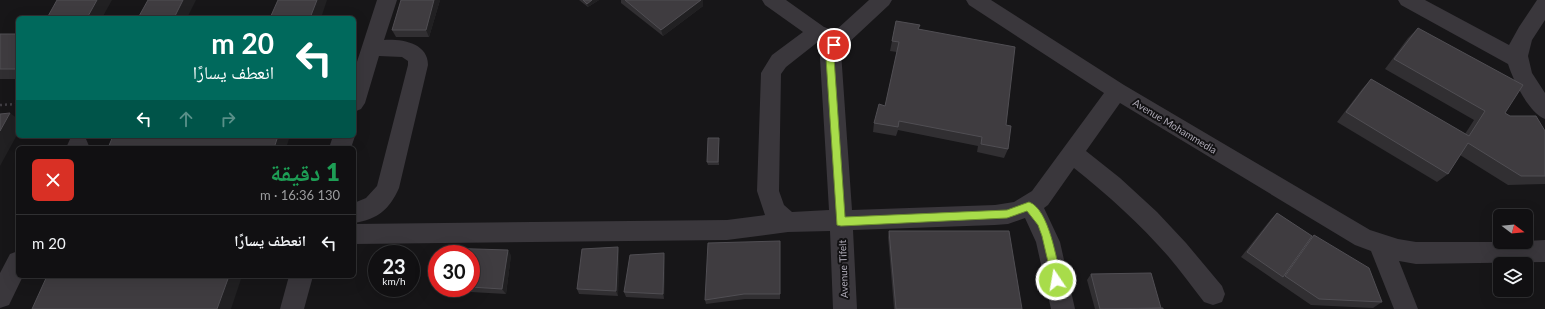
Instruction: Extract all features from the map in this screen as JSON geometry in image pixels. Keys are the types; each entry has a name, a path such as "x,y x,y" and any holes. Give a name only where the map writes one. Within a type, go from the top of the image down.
{"street":[{"path":"356,96 387,0"},
{"path":"772,0 817,32 838,40 882,0"},
{"name":"Avenue Mohammedia","path":"976,0 1117,91 1347,229 1380,244 1398,250 1416,253 1545,251"},
{"path":"1408,0 1517,59"},
{"path":"1540,0 1545,4 1520,43 1517,50 1517,59 1524,76 1545,110"},
{"path":"788,222 775,211 768,191 771,73 779,61 817,32"},
{"name":"Avenue Tifelt","path":"838,40 831,50 830,58 841,222 844,309"},
{"path":"356,213 363,212 373,207 388,188 418,65 418,59 410,51 400,48 371,48"},
{"path":"356,234 727,230 788,222 841,222 1007,214 1029,206 1040,198 1117,91"},
{"path":"1072,153 1114,186 1147,217 1173,245 1212,294"},
{"path":"1029,206 1042,223 1047,236 1063,309"},
{"path":"1380,244 1406,309"},
{"path":"0,296 16,266"},
{"path":"292,309 300,278"}],"path":[{"path":"0,105 16,104"}],"building":[{"path":"57,0 97,0 88,16 48,16"},
{"path":"148,0 183,0 175,16 139,16"},
{"path":"278,0 317,0 311,16 271,16"},
{"path":"401,0 434,0 426,30 392,30"},
{"path":"583,0 592,0 587,4"},
{"path":"625,0 701,0 661,30"},
{"path":"896,21 920,25 918,29 1015,47 1006,125 1011,126 1008,149 981,144 982,137 899,121 898,127 874,123 879,104 885,106 899,42 892,41"},
{"path":"1418,28 1523,85 1505,113 1510,116 1536,116 1545,131 1545,176 1521,176 1468,143 1448,174 1346,112 1371,79 1469,136 1485,111 1394,59"},
{"path":"0,34 16,34 16,69 0,69"},
{"path":"10,113 0,131 0,114"},
{"path":"112,138 277,138 275,146 109,146"},
{"path":"708,138 719,138 718,162 707,162"},
{"path":"1277,213 1312,236 1283,277 1247,252"},
{"path":"889,231 1009,231 1022,309 896,309"},
{"path":"1314,235 1369,268 1382,302 1319,299 1285,276"},
{"path":"780,241 780,294 744,294 705,300 708,243"},
{"path":"618,247 616,291 577,289 582,249"},
{"path":"480,249 508,250 502,289 480,288"},
{"path":"664,253 663,294 624,292 630,255"},
{"path":"1151,273 1161,308 1100,309 1091,274"},
{"path":"46,278 228,278 217,309 32,309"},
{"path":"1163,308 1163,309 1139,309"}],"route":[{"path":"834,45 831,50 830,58 841,222 1007,214 1019,211 1029,206 1042,223 1047,236 1056,280"}]}
